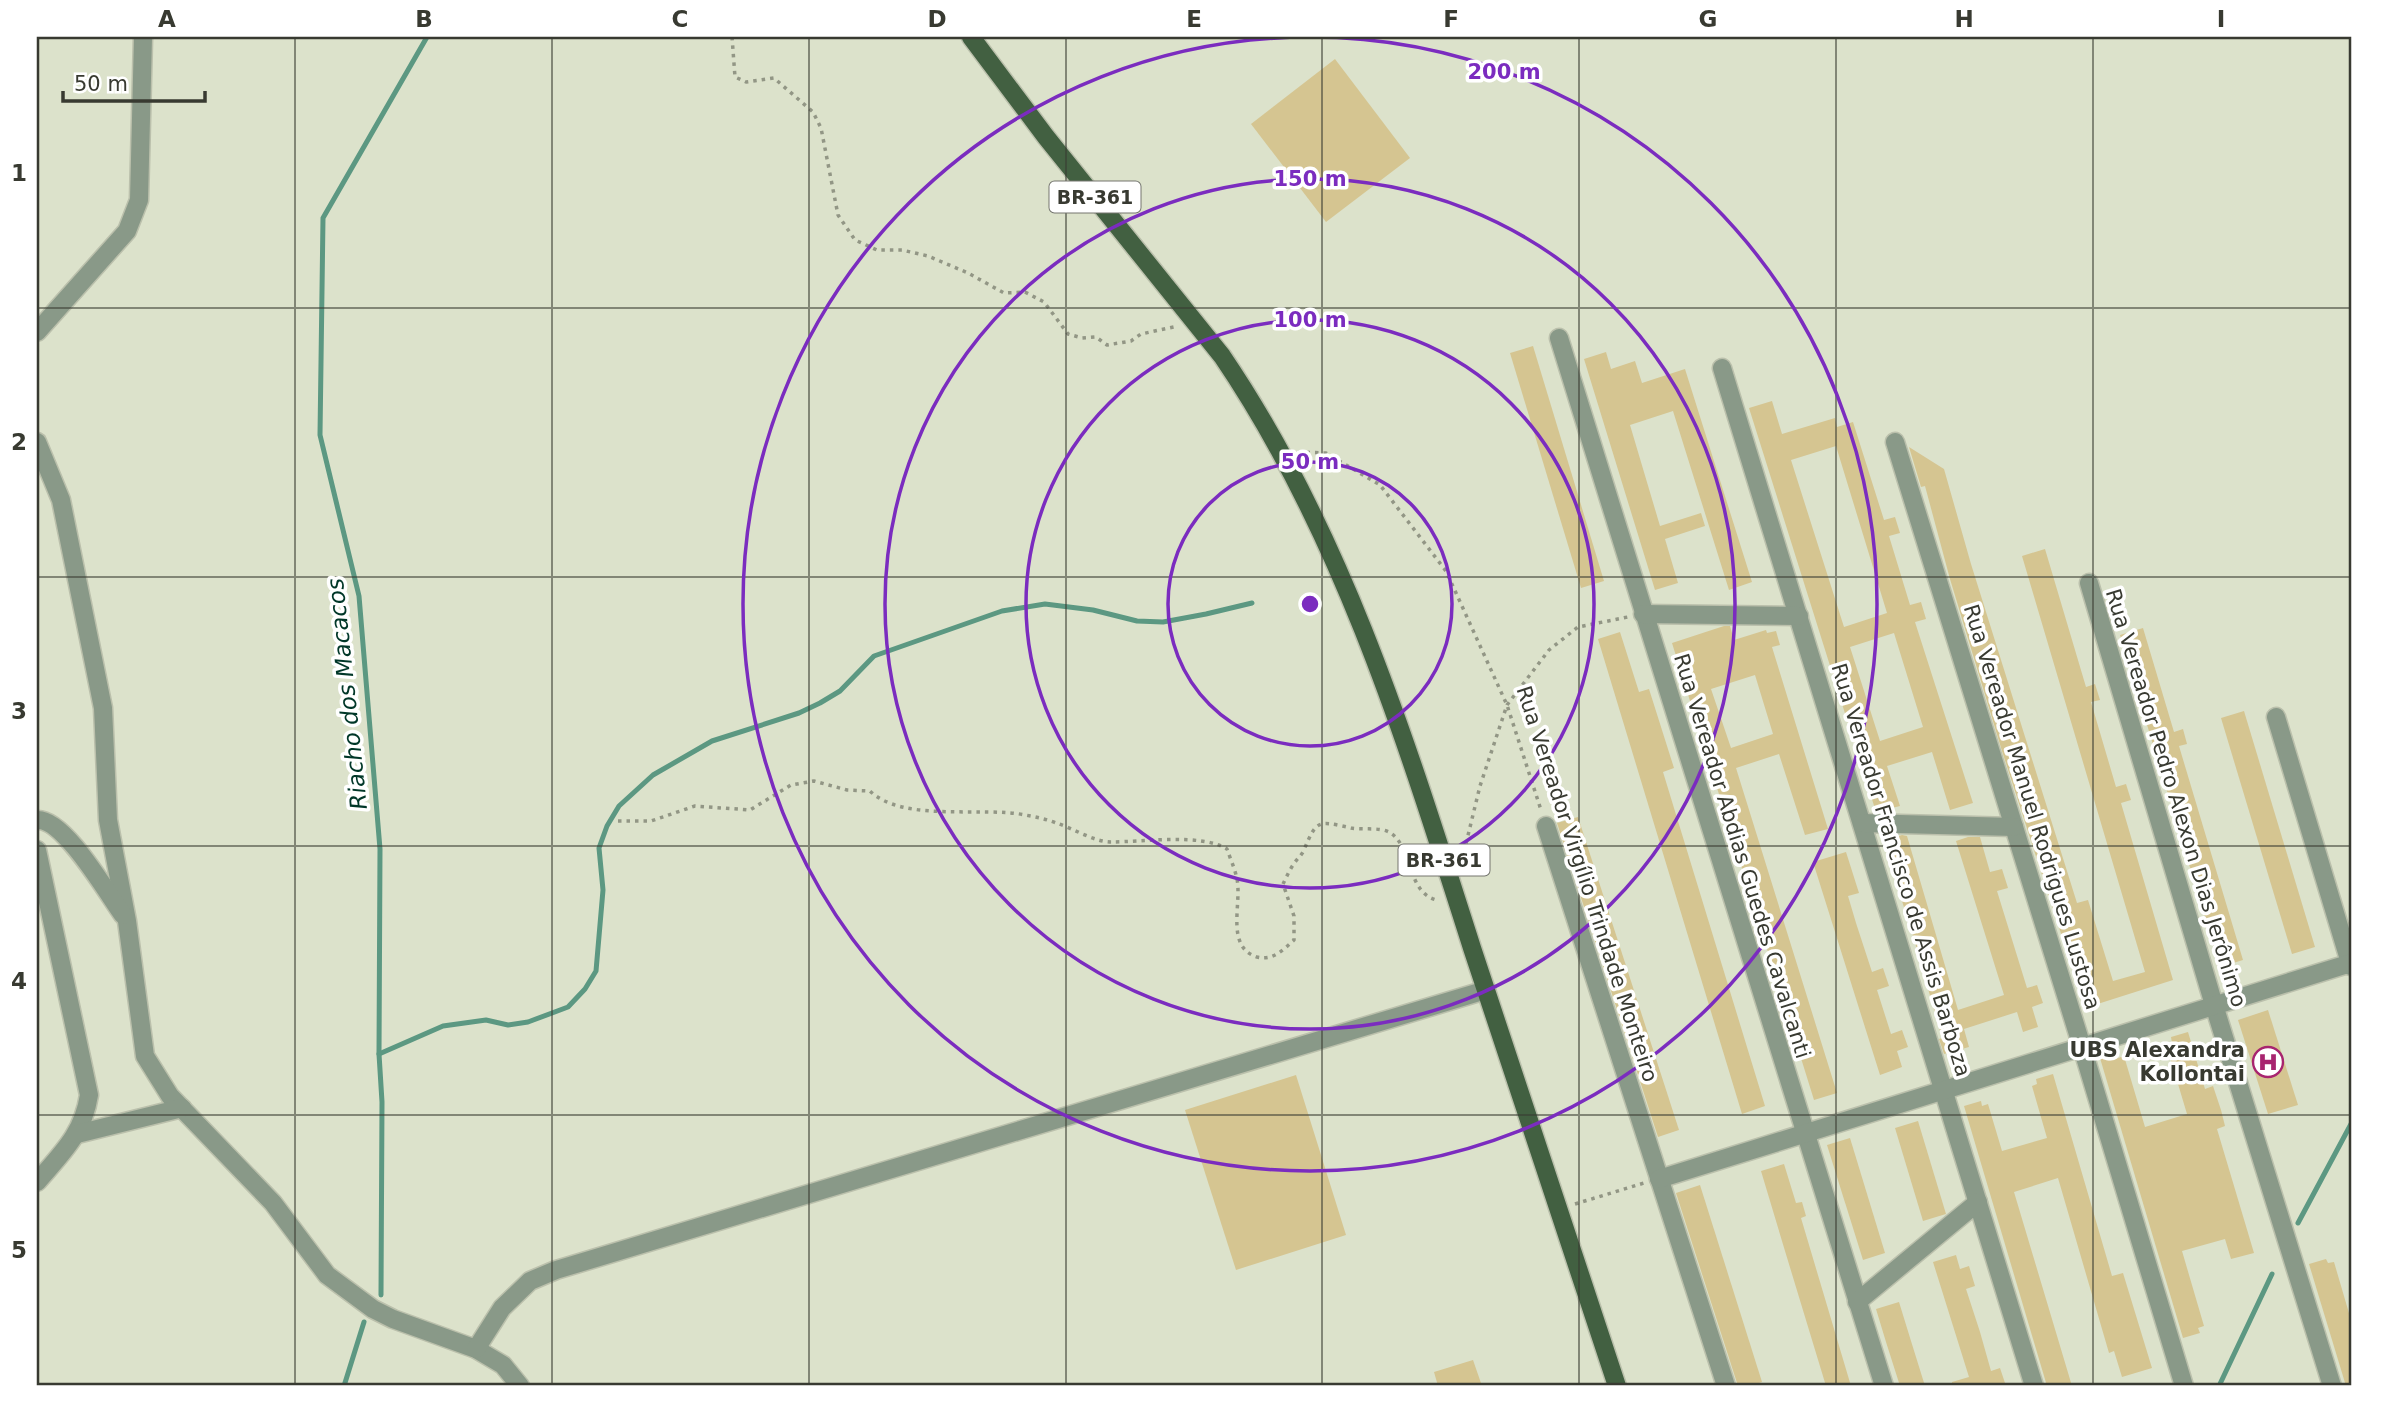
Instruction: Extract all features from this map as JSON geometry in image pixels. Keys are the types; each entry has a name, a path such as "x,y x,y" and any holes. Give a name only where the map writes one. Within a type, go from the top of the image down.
{"main road":[{"name":"BR-361","path":"971,37 1046,137 1222,356 1278,451 1340,574 1398,722 1617,1386"}],"street":[{"path":"37,332 127,231 139,200 143,37"},
{"name":"Rua Vereador Abdias Guedes Cavalcanti","path":"1559,338 1884,1386"},
{"name":"Rua Vereador Francisco de Assis Barboza","path":"1722,368 2034,1386"},
{"path":"37,442 61,500 103,708 108,820 127,920 145,1056 156,1077 273,1203 327,1275 373,1309 393,1319 476,1349 503,1366 520,1386"},
{"name":"Rua Vereador Manuel Rodrigues Lustosa","path":"1895,442 2184,1386"},
{"name":"Rua Vereador Pedro Alexon Dias Jerônimo","path":"2089,583 2214,1005 2332,1386"},
{"path":"1643,614 1799,616"},
{"path":"1659,1179 2351,964 2276,717"},
{"path":"37,820 43,819 71,842 127,920"},
{"path":"1862,822 2014,827"},
{"name":"Rua Vereador Virgílio Trindade Monteiro","path":"1546,827 1726,1386"},
{"path":"37,850 89,1096 86,1116 77,1134 37,1182"},
{"path":"476,1349 502,1308 530,1281 556,1270 1486,990"},
{"path":"77,1134 182,1108"},
{"path":"1857,1302 1978,1202"}],"path":[{"path":"732,37 736,77 746,82 774,78 813,112 821,128 838,215 855,240 877,250 902,250 928,256 968,273 1004,293 1024,292 1044,302 1068,334 1082,338 1096,337 1107,345 1131,341 1141,334 1172,329 1192,318"},
{"name":"Rua Vereador Virgílio Trindade Monteiro","path":"1278,451 1326,453 1380,485 1446,570 1507,705 1546,827"},
{"path":"618,821 651,821 695,806 750,810 791,785 814,782 847,790 870,791 878,799 892,805 938,811 1020,814 1053,821 1108,842 1153,840 1217,843 1227,849 1238,881 1237,925 1241,947 1249,954 1265,959 1275,956 1294,940 1294,916 1283,884 1293,864 1302,855 1309,833 1318,824 1329,823 1364,831 1387,831 1396,838 1420,890 1427,898 1439,901 1454,892 1480,786 1507,705 1549,650 1578,627 1643,614"},
{"path":"1559,1209 1659,1179"}],"building":[{"path":"1335,59 1410,158 1326,222 1251,124"},
{"path":"1533,346 1604,581 1581,588 1510,353"},
{"path":"1606,352 1611,369 1635,361 1642,383 1685,369 1752,582 1729,590 1673,411 1630,425 1660,526 1701,513 1705,526 1665,539 1678,583 1655,590 1584,359"},
{"path":"1772,401 1782,434 1835,418 1837,427 1853,422 1884,520 1895,517 1900,533 1889,536 1910,605 1921,602 1926,619 1915,622 1973,803 1950,810 1932,752 1887,766 1900,806 1876,812 1749,408","holes":["1836,446 1887,613 1844,627 1791,460","1894,633 1923,727 1880,741 1850,647"]},
{"path":"1909,447 1944,469 2077,903 2088,900 2113,981 2145,972 2022,556 2045,549 2086,687 2095,684 2100,700 2091,702 2116,787 2126,784 2131,800 2121,803 2173,980 2085,1008 2002,751 1925,486 1921,487"},
{"path":"1724,626 1730,626 1734,640 1766,630 1767,633 1776,631 1780,645 1772,647 1828,829 1805,835 1779,754 1736,768 1837,1093 1814,1100 1672,643","holes":["1755,675 1773,734 1731,748 1711,689"]},
{"path":"2143,628 2174,732 2183,729 2187,744 2179,746 2243,960 2220,967 2120,635"},
{"path":"1620,632 1639,692 1649,689 1674,768 1663,772 1765,1106 1742,1114 1598,639"},
{"path":"2244,711 2315,947 2292,954 2221,718"},
{"path":"1578,817 1679,1130 1658,1137 1557,823"},
{"path":"1907,836 1958,1010 2004,995 1956,841 1980,837 1990,872 2002,869 2008,888 1997,891 2027,988 2037,985 2043,1003 2032,1007 2038,1027 2023,1032 2017,1012 1964,1029 1969,1047 1944,1054 1939,1039 1942,1038 1914,939 1883,841"},
{"path":"1846,852 1859,893 1848,896 1856,923 1872,972 1883,968 1889,986 1877,990 1891,1034 1902,1030 1908,1047 1897,1051 1902,1067 1880,1075 1813,862"},
{"name":"UBS Alexandra Kollontai","path":"2268,1010 2298,1105 2268,1114 2238,1020"},
{"path":"2188,1032 2205,1089 2213,1086 2221,1110 2225,1126 2217,1129 2254,1253 2231,1259 2225,1239 2182,1251 2204,1326 2198,1328 2200,1333 2183,1338 2100,1058 2117,1053 2118,1058 2124,1056 2145,1127 2187,1114 2166,1044 2172,1043 2171,1037"},
{"path":"2053,1074 2112,1276 2123,1273 2152,1368 2122,1377 2114,1351 2109,1353 2058,1178 2014,1192 2072,1386 2047,1386 1964,1106 1981,1101 1982,1106 1988,1104 2002,1151 2047,1138 2032,1086 2037,1084 2036,1079"},
{"path":"1296,1075 1346,1235 1236,1270 1185,1110"},
{"path":"1918,1121 1946,1214 1923,1221 1895,1128"},
{"path":"1850,1138 1885,1253 1863,1260 1827,1145"},
{"path":"1784,1164 1796,1203 1802,1202 1806,1216 1801,1218 1851,1386 1826,1386 1785,1251 1761,1171"},
{"path":"1700,1185 1762,1382 1750,1386 1738,1386 1676,1193"},
{"path":"1956,1255 1960,1269 1969,1266 1975,1286 1966,1289 1991,1371 2000,1368 2006,1386 1952,1386 1952,1382 1969,1377 1933,1262"},
{"path":"2326,1259 2328,1263 2334,1262 2351,1320 2351,1386 2346,1386 2309,1264"},
{"path":"1899,1302 1925,1386 1900,1386 1886,1342 1876,1309"},
{"path":"1473,1360 1482,1386 1438,1386 1434,1372"}],"waterway":[{"name":"Riacho dos Macacos","path":"381,1295 380,849 359,596 320,435 323,218 427,37"},
{"path":"379,1054 443,1026 486,1020 508,1025 528,1022 568,1007 585,989 596,971 603,890 599,848 607,826 619,806 653,775 712,741 799,713 820,703 840,691 874,656 1002,611 1045,604 1093,610 1137,621 1163,622 1252,603"},
{"path":"2298,1223 2351,1124"},
{"path":"2219,1386 2272,1274"},
{"name":"Riacho dos Macacos","path":"344,1386 364,1322"}],"place":[{"name":"UBS Alexandra Kollontai","path":"2268,1062"}]}
